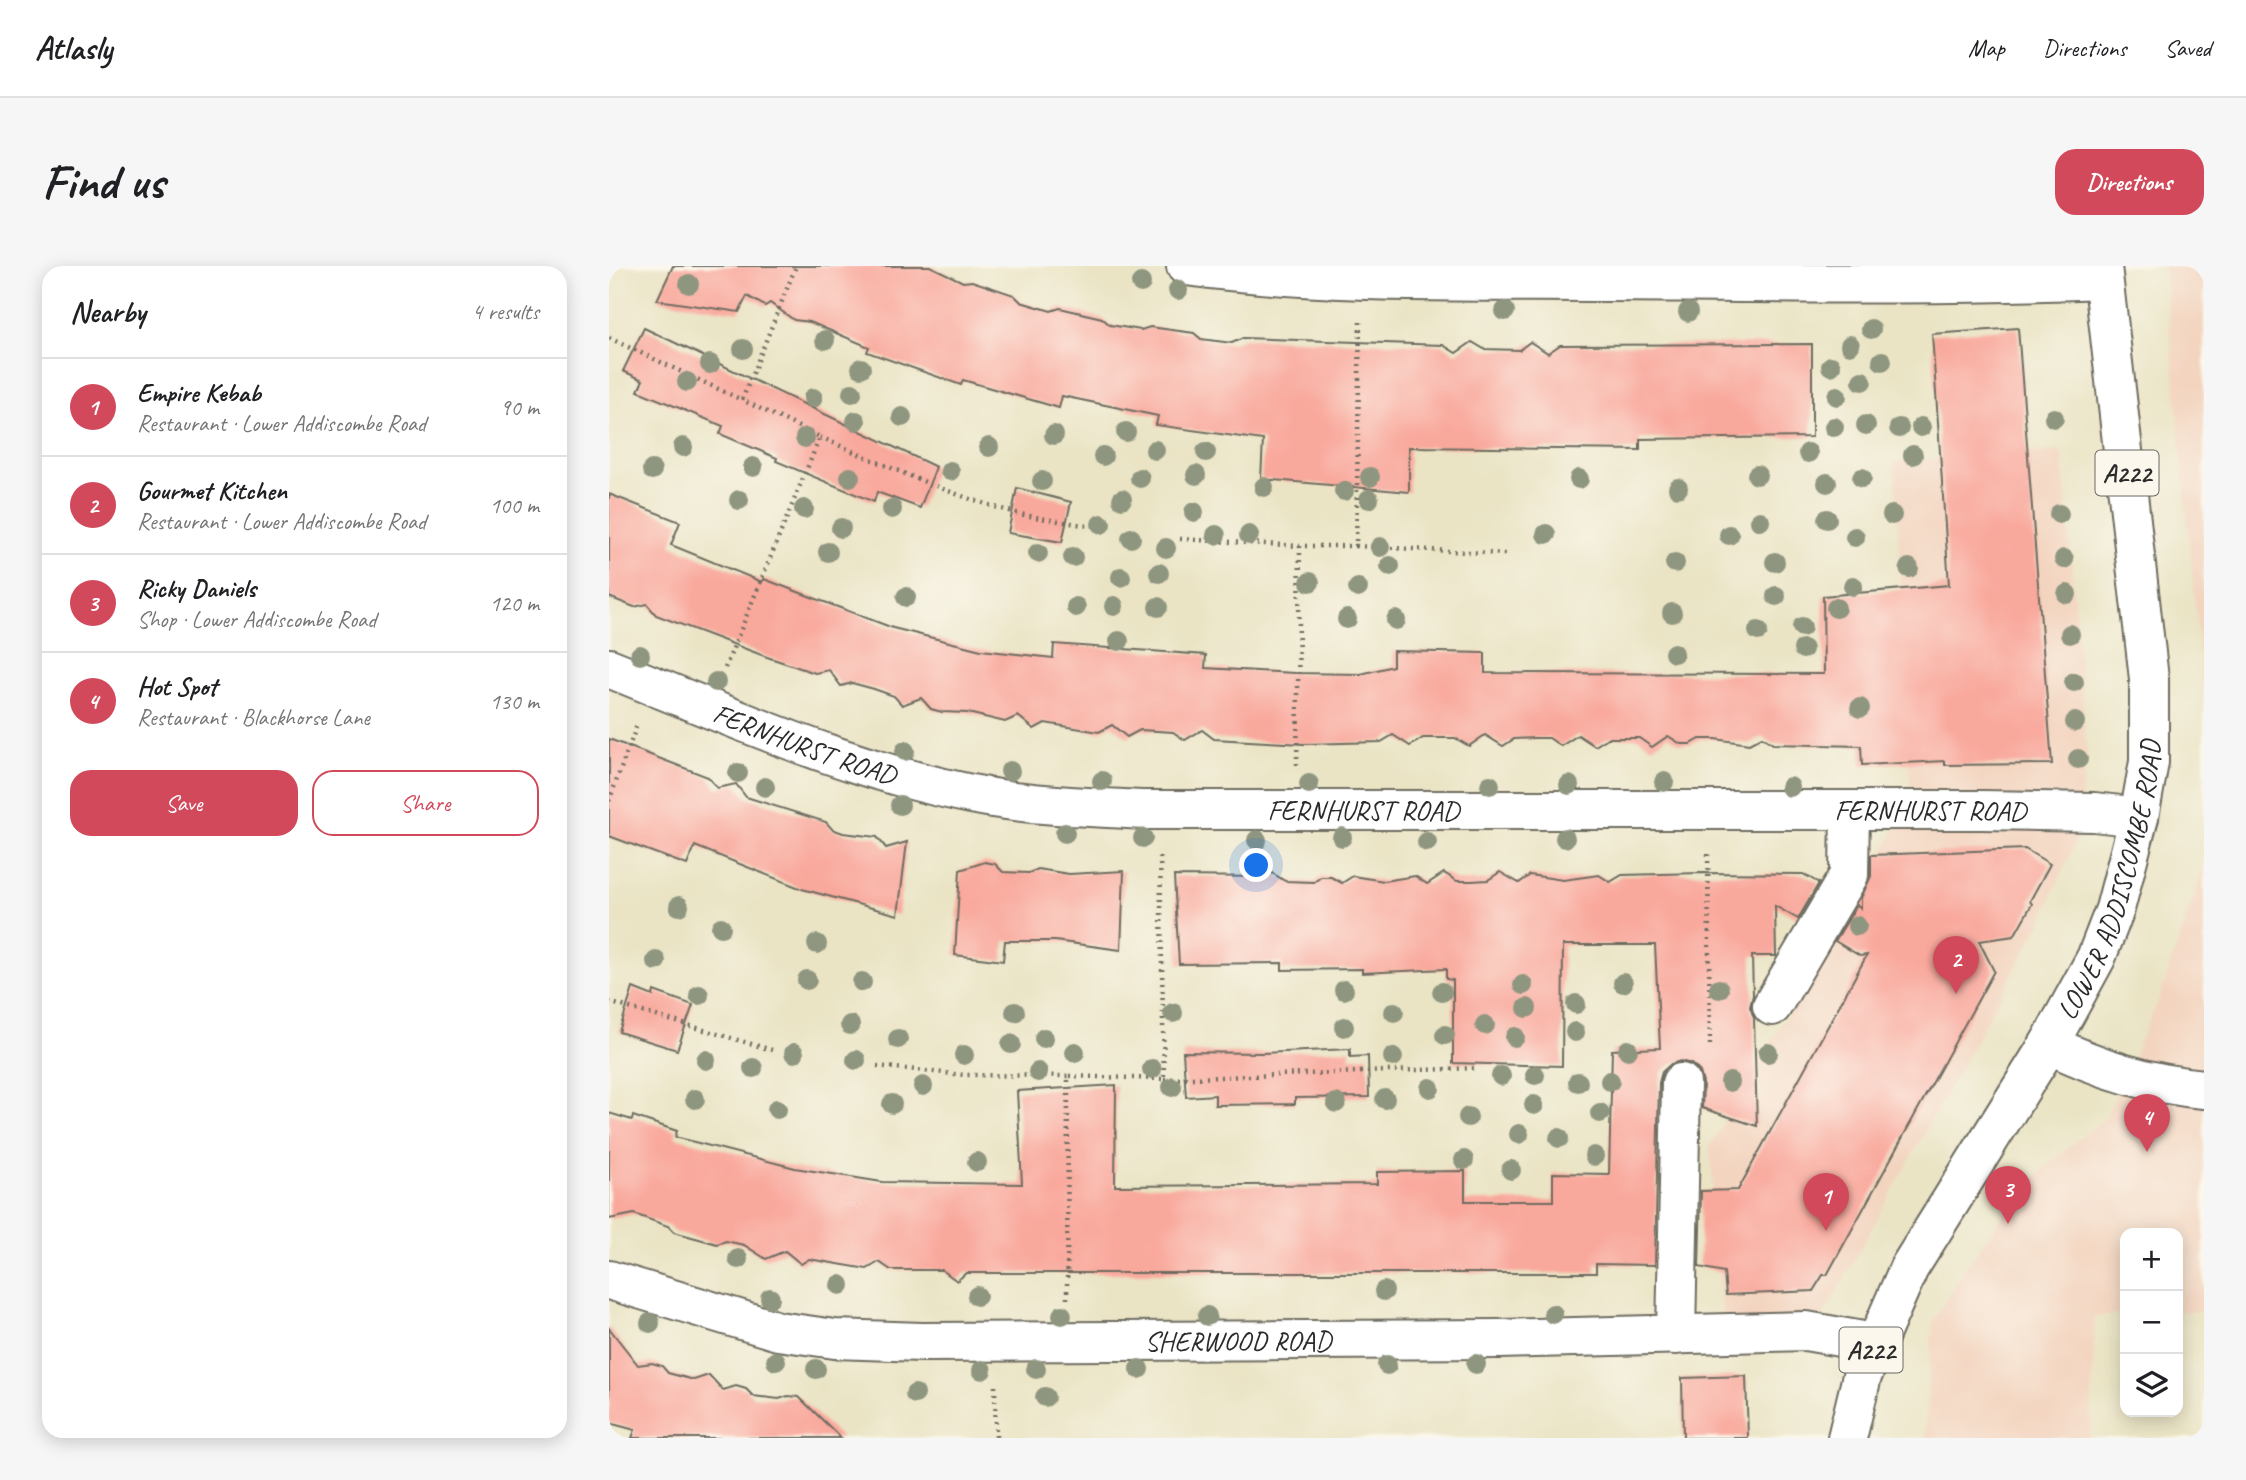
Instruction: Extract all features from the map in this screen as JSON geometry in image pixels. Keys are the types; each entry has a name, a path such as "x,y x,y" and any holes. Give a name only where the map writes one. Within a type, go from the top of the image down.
{"street":[{"path":"1186,266 1297,277 1415,280 1867,283 2102,272"},
{"name":"LOWER ADDISCOMBE ROAD","path":"1847,1438 1862,1376 1874,1343 1909,1268 2049,1044 2096,958 2115,909 2139,817 2149,762 2149,679 2102,272"},
{"name":"FERNHURST ROAD","path":"609,668 854,761 924,783 994,798 1142,810 1850,810 2087,812 2139,817"},
{"path":"1772,1006 1849,875 1850,810"},
{"path":"2049,1044 2088,1063 2133,1078 2204,1089"},
{"path":"1676,1335 1681,1083"},
{"name":"SHERWOOD ROAD","path":"609,1280 778,1331 835,1339 935,1342 1676,1335 1806,1331 1874,1343"}],"path":[{"path":"742,400 796,266"},
{"path":"1356,546 1360,314"},
{"path":"609,338 889,467 1020,514 1089,526"},
{"path":"722,676 820,436"},
{"path":"1181,539 1505,554"},
{"path":"1297,776 1300,546"},
{"path":"609,801 639,718"},
{"path":"1681,1083 1688,1073 1706,1073 1710,1065 1708,846"},
{"path":"1160,848 1164,1079"},
{"path":"609,1002 772,1050"},
{"path":"877,1066 964,1075 1164,1079 1476,1068"},
{"path":"1067,1307 1068,1076"},
{"path":"995,1376 996,1438"}],"shaded area":[{"path":"2164,266 2204,266 2204,700"},
{"path":"2062,451 2087,754 2075,843 2041,922 1820,1322 1723,1324 1710,1146 1911,804 1895,462"},
{"path":"2204,868 2204,1311 2183,1312 2183,1228 2120,1228 2120,1314 2095,1316 2090,1438 1925,1438 1933,1321 1963,1272 2010,1206 2045,1167 2106,1117 2158,1001"}],"building":[{"path":"673,266 930,266 963,282 972,281 1014,295 1021,302 1051,311 1060,308 1102,318 1110,325 1194,333 1201,339 1232,343 1243,338 1443,345 1456,353 1472,342 1484,349 1519,350 1530,342 1548,353 1560,345 1812,344 1812,437 1640,439 1640,450 1409,447 1409,492 1261,479 1263,440 1156,425 1158,416 1062,396 1059,408 963,380 961,385 867,352 869,347 810,322 794,320 770,303 765,306 747,296 739,312 657,300"},
{"path":"644,328 936,467 920,508 877,492 874,502 776,461 777,458 720,434 723,426 638,391 643,380 623,371"},
{"path":"2018,328 2052,764 1945,765 1945,761 1862,765 1861,746 1773,744 1762,737 1749,744 1700,739 1691,744 1681,744 1668,736 1652,747 1639,738 1608,738 1595,746 1578,735 1561,746 1549,738 1534,738 1514,739 1503,746 1485,735 1469,746 1455,738 1423,738 1410,746 1393,735 1381,742 1304,744 1214,739 1202,730 1185,740 1173,732 1140,730 1127,737 1112,725 1099,732 1045,723 1034,729 1018,716 1005,722 968,713 942,712 931,709 921,698 902,705 894,696 874,689 852,683 841,686 829,670 815,673 656,615 647,604 634,607 609,597 609,494 680,522 671,545 762,582 764,579 893,628 981,650 1053,658 1054,644 1206,655 1205,668 1295,673 1361,674 1393,666 1393,651 1485,653 1485,673 1824,674 1823,596 1949,585 1932,334"},
{"path":"1017,488 1071,502 1062,542 1008,533"},
{"path":"609,739 708,777 717,788 736,784 746,797 826,822 832,829 843,833 877,837 886,848 907,842 898,915 802,889 695,846 687,865 609,836"},
{"path":"2025,849 2050,864 2030,901 2032,904 2014,936 1979,941 1994,971 1827,1275 1823,1275 1813,1291 1726,1295 1724,1272 1699,1267 1701,1191 1738,1190 1867,955 1860,956 1835,941 1857,905 1861,908 1861,898 1871,876 1871,855"},
{"path":"985,862 995,864 1003,872 1029,873 1038,869 1069,874 1124,871 1121,950 1055,941 1005,941 1003,961 955,955 960,870"},
{"path":"1500,872 1519,883 1530,875 1563,880 1599,875 1610,882 1622,875 1701,873 1803,874 1819,883 1798,919 1775,906 1776,956 1752,956 1753,995 1750,1007 1754,1018 1757,1126 1702,1108 1703,1083 1700,1072 1692,1064 1681,1061 1671,1064 1662,1072 1659,1083 1655,1265 1596,1264 1596,1273 966,1273 957,1281 942,1270 891,1270 879,1262 867,1269 809,1259 801,1264 785,1251 766,1259 744,1245 726,1241 717,1244 674,1232 668,1226 634,1214 609,1219 609,1113 632,1120 633,1116 677,1131 675,1137 795,1168 882,1182 1022,1184 1017,1091 1116,1085 1115,1186 1377,1184 1377,1172 1465,1171 1465,1201 1553,1201 1553,1173 1609,1174 1612,1050 1660,1048 1655,945 1563,945 1562,1066 1453,1063 1453,980 1446,979 1446,969 1362,973 1362,969 1282,970 1282,963 1179,964 1174,876 1266,877 1272,873 1285,881 1314,882 1321,877 1331,877 1342,883 1353,876 1384,881 1415,876 1427,884 1444,873 1457,881 1471,881 1488,880"},
{"path":"633,988 653,996 654,991 693,1005 677,1050 619,1032"},
{"path":"1350,1049 1350,1057 1368,1056 1369,1097 1295,1098 1295,1104 1215,1105 1215,1095 1186,1097 1183,1052 1262,1053"},
{"path":"609,1328 638,1365 652,1363 662,1366 668,1373 694,1380 709,1375 723,1390 736,1386 746,1389 753,1396 779,1399 799,1397 841,1438 632,1438 635,1430 609,1423"},
{"path":"1746,1376 1748,1438 1683,1438 1682,1378"}],"place":[{"name":"Gourmet Kitchen","path":"1956,994"},
{"name":"Hot Spot","path":"2147,1152"},
{"name":"Ricky Daniels","path":"2008,1224"},
{"name":"Empire Kebab","path":"1826,1231"}]}
